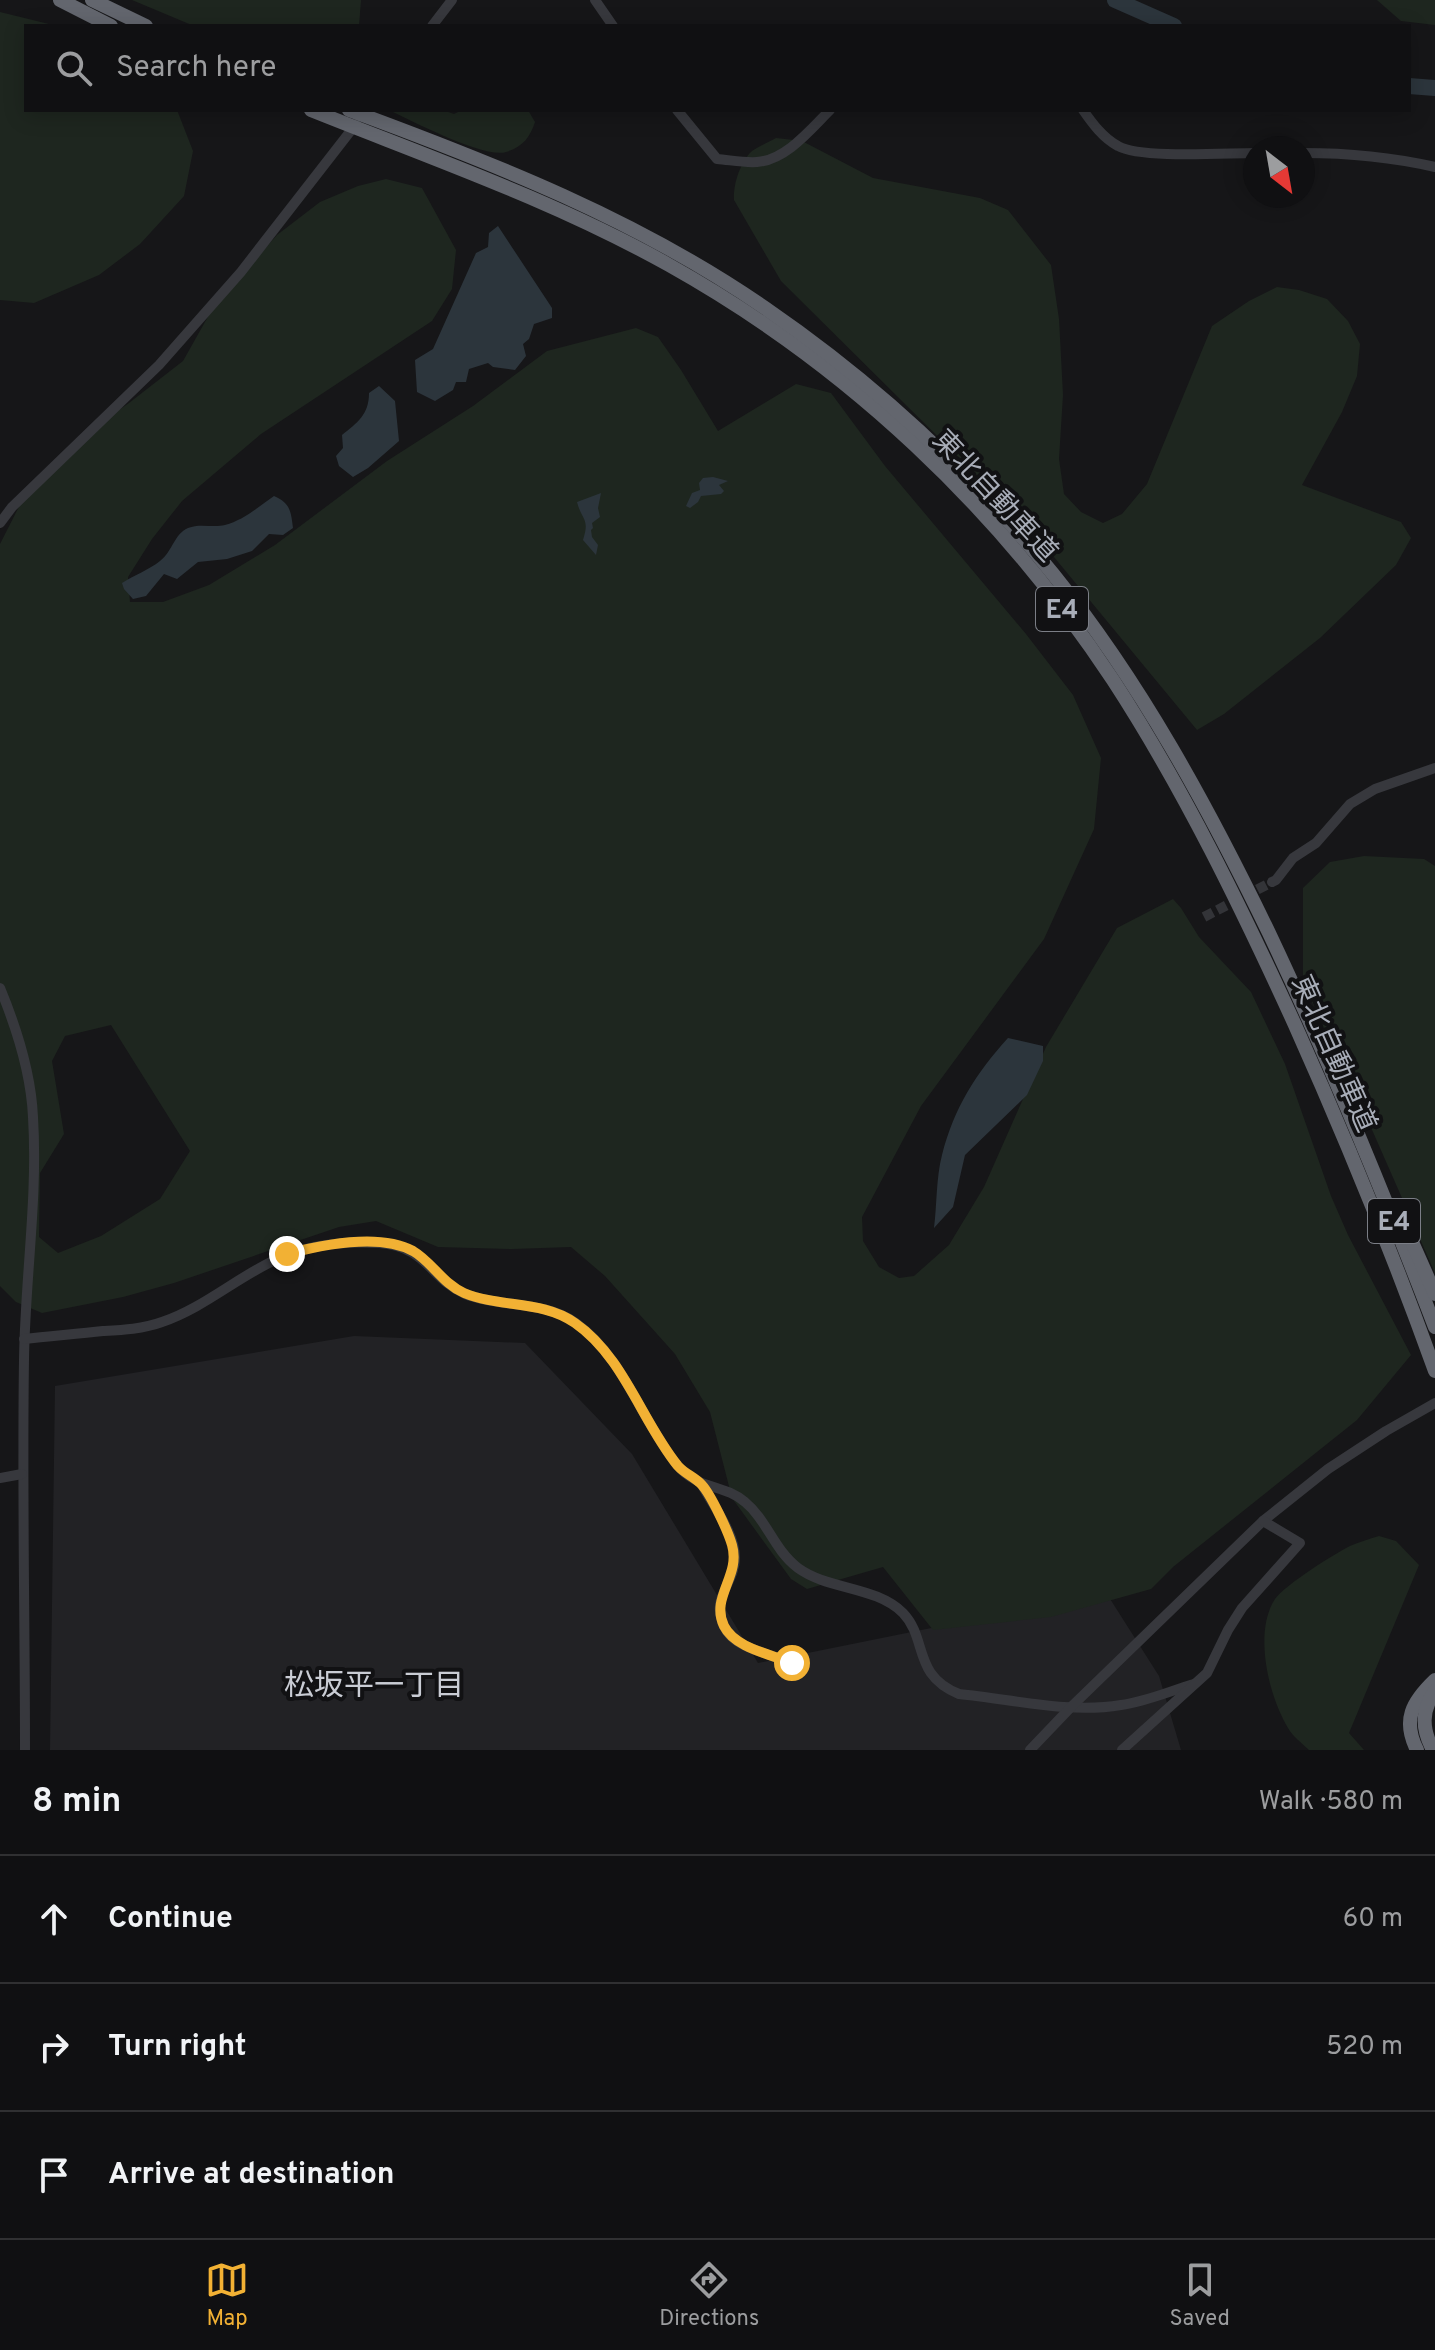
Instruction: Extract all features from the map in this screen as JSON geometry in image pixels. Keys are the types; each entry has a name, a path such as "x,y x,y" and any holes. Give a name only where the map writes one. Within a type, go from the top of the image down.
{"highway":[{"path":"60,0 107,24"},
{"path":"92,0 142,24"},
{"name":"東北自動車道","path":"316,112 535,199 592,225 715,293 836,376 890,420 1006,539 1112,678 1205,840 1274,979 1338,1122 1435,1371"},
{"name":"東北自動車道","path":"355,112 540,185 660,244 764,306 845,365 899,410 957,465 1017,530 1056,577 1123,669 1226,846 1351,1115 1435,1327"},
{"path":"1351,1115 1435,1294"},
{"path":"1417,1750 1409,1726 1412,1708 1435,1680"},
{"path":"1433,1750 1424,1724 1428,1701 1435,1691"}],"street":[{"path":"434,24 452,0"},
{"path":"595,0 612,24"},
{"path":"0,523 12,507 159,365 241,272 365,112"},
{"path":"679,112 717,159 758,162 779,156 828,112"},
{"path":"1084,112 1095,127 1118,146 1146,153 1243,153"},
{"path":"1315,153 1397,159 1435,167"},
{"path":"1272,882 1293,858 1316,843 1350,804 1375,789 1435,768"},
{"path":"0,988 15,1025 28,1076 33,1117 22,1474 25,1750"},
{"path":"24,1339 160,1323 191,1311 272,1261 315,1246 381,1243 413,1251 465,1294 546,1311 574,1322 587,1333 614,1364 677,1465 702,1485 728,1532 735,1559 720,1602 720,1615 725,1627 734,1639 792,1663"},
{"path":"1030,1750 1263,1521 1328,1469 1435,1403"},
{"path":"0,1478 22,1474"},
{"path":"702,1485 744,1500 797,1568 812,1576 877,1597 905,1614 922,1657 935,1679 946,1689 959,1694 1055,1706 1123,1705 1194,1684"},
{"path":"1122,1750 1207,1673 1242,1608 1300,1543 1263,1521"}],"shaded area":[{"path":"132,0 361,0 359,24 189,24"},
{"path":"1377,0 1435,0 1435,25 1401,21"},
{"path":"0,12 49,24 24,24 24,112 178,112 193,151 184,196 140,244 99,275 34,303 0,300"},
{"path":"393,112 529,112 535,122 528,137 506,152 482,150"},
{"path":"776,138 802,141 873,178 980,198 1008,210 1051,265 1059,319 1063,395 1059,459 1064,494 1081,512 1103,523 1122,514 1147,484 1212,326 1249,301 1277,287 1327,299 1348,321 1360,344 1357,376 1342,412 1302,485 1401,522 1411,538 1396,565 1320,638 1224,714 1197,730 1030,528 781,281 734,200 736,181 744,161 752,151"},
{"path":"386,179 422,188 456,250 452,289 432,321 261,434 182,501 152,539 128,577 130,602 163,602 209,585 275,545 387,461 473,406 547,351 636,328 658,337 718,431 796,384 831,393 885,466 1073,695 1101,758 1094,829 1044,939 921,1106 862,1217 863,1241 879,1267 899,1278 914,1276 949,1245 984,1187 1046,1047 1117,928 1173,899 1199,937 1251,992 1285,1064 1331,1196 1348,1235 1411,1355 1357,1420 1173,1567 1151,1589 1051,1617 933,1630 883,1567 807,1589 791,1579 732,1498 710,1412 675,1354 605,1276 571,1247 438,1247 376,1221 339,1227 174,1283 42,1313 16,1302 0,1286 0,544 31,483 89,431 183,361 214,306 277,235 320,202 358,186","holes":["111,1025 190,1151 160,1199 101,1236 58,1253 39,1237 40,1173 64,1134 52,1061 65,1036"]},
{"path":"498,226 552,308 552,318 534,324 529,339 523,344 526,356 515,370 493,367 488,363 469,369 466,382 456,382 453,390 435,401 417,392 415,360 433,349 476,253 488,247 489,233"},
{"path":"379,386 395,401 399,441 353,477 339,466 336,456 343,448 342,435 361,418 369,393"},
{"path":"703,478 728,481 719,485 724,491 701,496 690,508 686,506 692,493 700,490 699,483"},
{"path":"601,493 600,517 592,523 591,530 598,545 596,555 583,540 585,523 577,502"},
{"path":"274,496 289,508 293,528 283,535 269,534 252,551 227,559 198,562 177,579 164,574 146,596 133,599 124,589 122,583 160,561 183,531 232,523"},
{"path":"1364,856 1424,859 1435,866 1435,1273 1303,983 1303,888 1330,862"},
{"path":"1008,1038 1043,1046 1043,1061 1027,1095 965,1155 953,1207 934,1228 940,1164 953,1122 976,1078"},
{"path":"354,1336 525,1343 632,1454 758,1663 956,1623 1079,1550 1159,1676 1181,1750 50,1750 55,1386"},
{"path":"1379,1536 1396,1541 1419,1565 1349,1733 1364,1750 1309,1750 1288,1728 1275,1699 1264,1646 1268,1613 1280,1593 1310,1570 1350,1546"}],"waterway":[{"path":"1115,0 1169,24"},
{"path":"1411,86 1435,88"}],"tunnel":[{"path":"1204,917 1272,882"}],"district":[{"name":"松坂平一丁目","path":"374,1685"}],"route":[{"path":"287,1254 339,1243 400,1246 413,1251 465,1294 557,1313 574,1322 614,1364 677,1465 702,1485 728,1532 735,1559 720,1602 720,1615 725,1627 734,1639 792,1663"}]}
